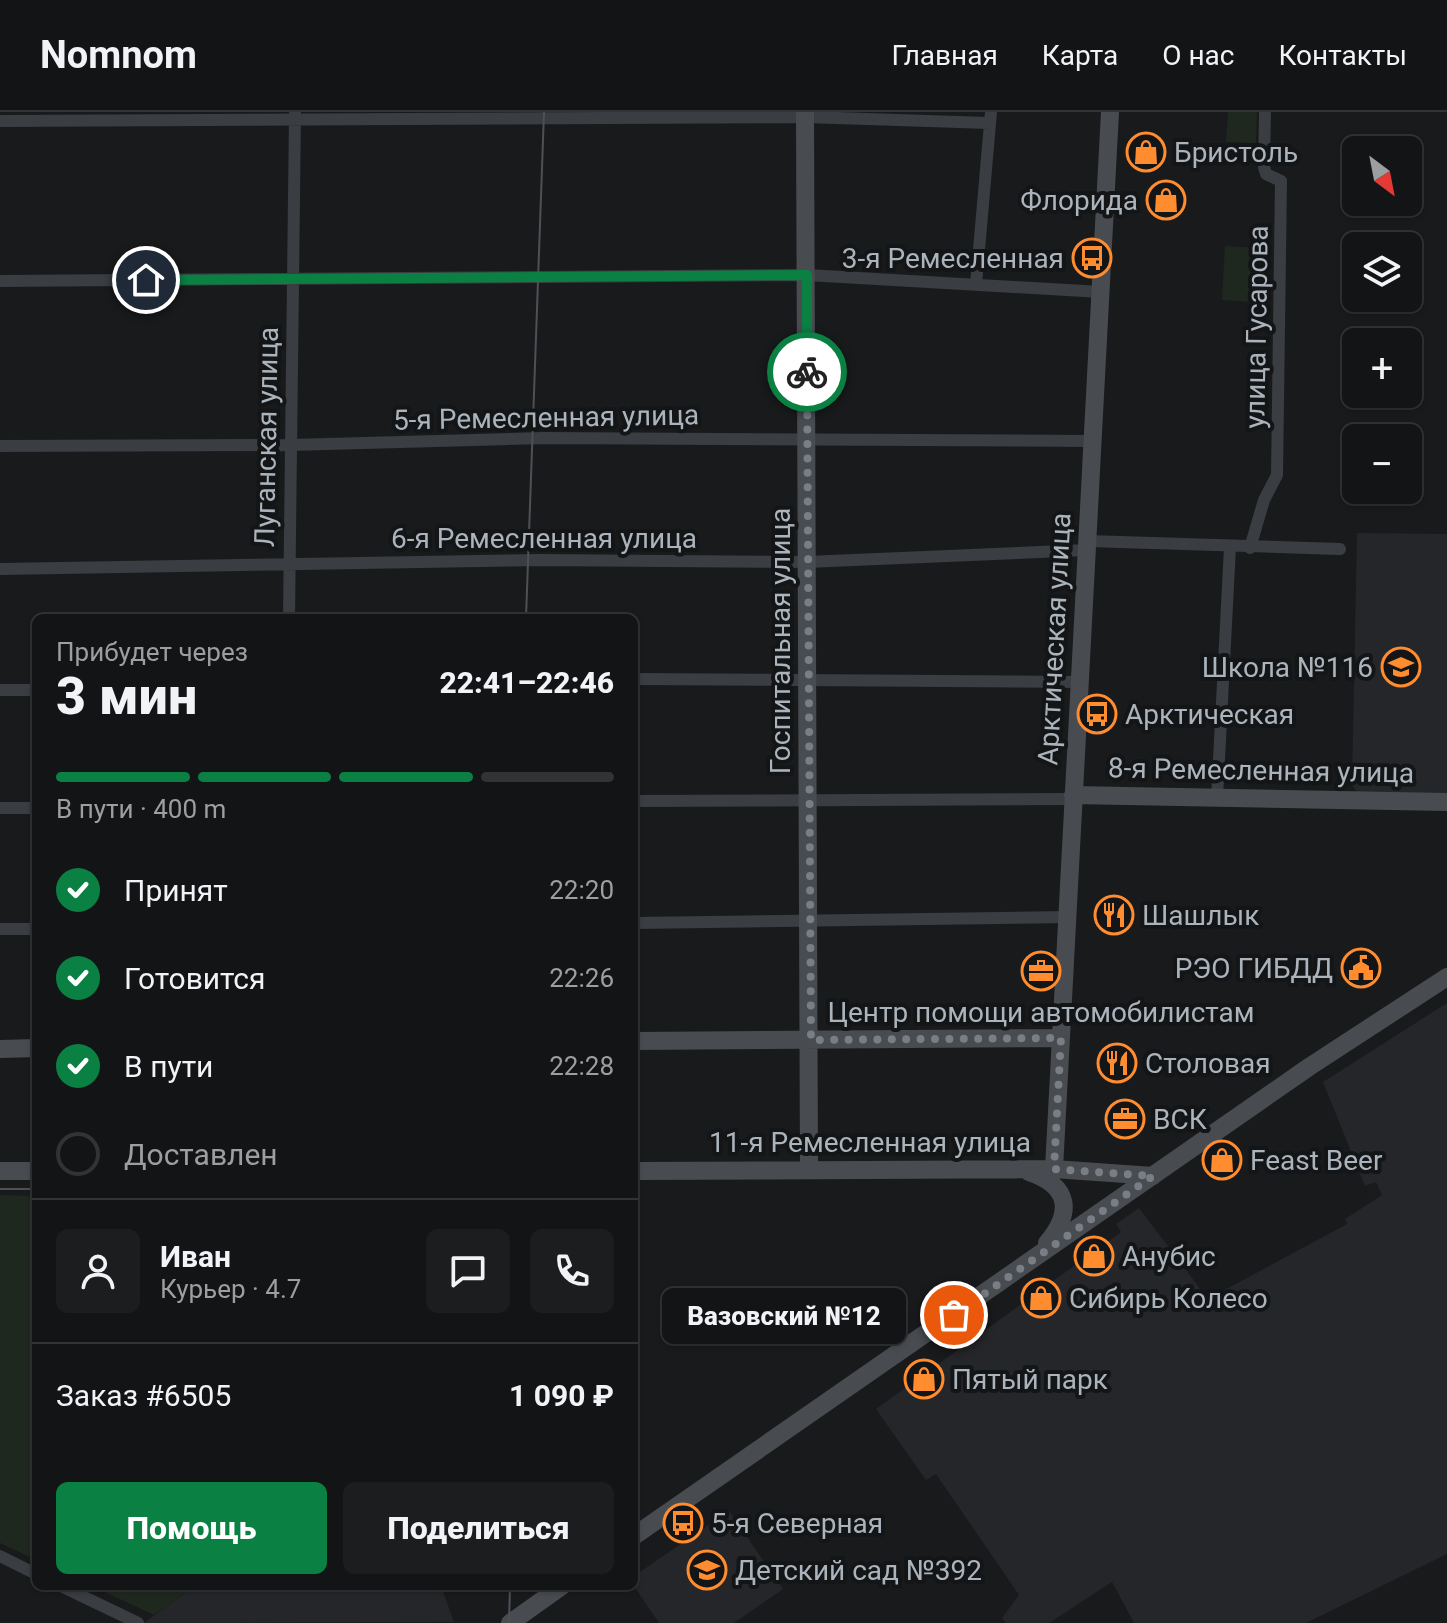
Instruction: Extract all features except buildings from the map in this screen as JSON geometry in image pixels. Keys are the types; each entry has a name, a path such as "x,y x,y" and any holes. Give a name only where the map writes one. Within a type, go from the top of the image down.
{"main road":[{"name":"Арктическая улица","path":"1054,1169 1110,112"},
{"name":"Госпитальная улица","path":"806,115 809,1170"},
{"name":"8-я Ремесленная улица","path":"1073,797 1447,802"},
{"path":"638,1533 1309,1067 1447,977"},
{"path":"638,1041 1061,1038"},
{"path":"0,1049 32,1048"},
{"path":"1019,1169 1046,1179 1057,1188 1064,1202 1062,1223 1032,1261"},
{"name":"11-я Ремесленная улица","path":"638,1171 1054,1169 1153,1176"},
{"path":"0,1171 32,1171"},
{"path":"510,1623 556,1590"},
{"path":"525,1623 536,1604"}],"street":[{"name":"улица Гусарова","path":"1250,548 1264,500 1277,475 1281,181 1266,174 1264,167 1265,112"},
{"path":"0,121 295,115 990,118 976,284"},
{"name":"Луганская улица","path":"289,614 295,115"},
{"path":"0,281 807,275 1101,292"},
{"name":"5-я Ремесленная улица","path":"0,446 291,445 543,438 1093,441"},
{"name":"6-я Ремесленная улица","path":"0,569 289,563 807,562 1088,545 1340,549"},
{"path":"1217,798 1230,547"},
{"path":"638,679 1080,682"},
{"path":"0,690 32,690"},
{"name":"8-я Ремесленная улица","path":"638,801 1073,797"},
{"path":"0,808 32,808"},
{"path":"638,923 809,918 1067,917"},
{"path":"0,929 32,929"},
{"path":"0,1556 32,1572"},
{"path":"69,1590 138,1623"}],"shaded area":[{"path":"1228,112 1257,112 1256,143 1226,142"},
{"path":"1225,246 1258,248 1255,302 1222,300"},
{"name":"Школа №116","path":"1357,533 1447,534 1447,795 1357,792 1352,785"},
{"path":"1447,1003 1447,1554 1306,1623 1134,1623 1112,1582 1049,1623 1006,1623 1002,1618 1019,1595 936,1474 926,1480 876,1409 1121,1232 1116,1224 1139,1208 1208,1299 1347,1224 1345,1219 1382,1195 1376,1182 1365,1186 1323,1082"},
{"path":"0,1195 32,1196 32,1558 0,1543"},
{"name":"Детский сад №392","path":"729,1511 783,1589 734,1623 659,1623 637,1590 638,1573"},
{"path":"101,1590 188,1590 154,1615"},
{"path":"189,1590 442,1590 454,1622 144,1623"}],"tram line":[{"path":"526,614 544,112"},
{"path":"0,1189 32,1189"},
{"path":"509,1623 510,1590"}],"way so far":[{"path":"807,372 811,1040 1061,1038 1054,1169 1153,1176 954,1315"}],"place":[{"name":"Бристоль","path":"1146,152"},
{"name":"Флорида","path":"1166,200"},
{"name":"3-я Ремесленная","path":"1092,258"},
{"name":"Школа №116","path":"1401,667"},
{"name":"Арктическая","path":"1097,714"},
{"name":"Шашлык","path":"1114,915"},
{"name":"РЭО ГИБДД","path":"1361,968"},
{"name":"Центр помощи автомобилистам","path":"1041,971"},
{"name":"Столовая","path":"1117,1063"},
{"name":"ВСК","path":"1125,1119"},
{"name":"Feast Beer","path":"1222,1160"},
{"name":"Анубис","path":"1094,1256"},
{"name":"Сибирь Колесо","path":"1041,1298"},
{"name":"Вазовский №12","path":"954,1315"},
{"name":"Пятый парк","path":"924,1379"},
{"name":"5-я Северная","path":"683,1523"},
{"name":"Детский сад №392","path":"707,1570"}],"route":[{"path":"146,280 807,275 807,372"}]}
